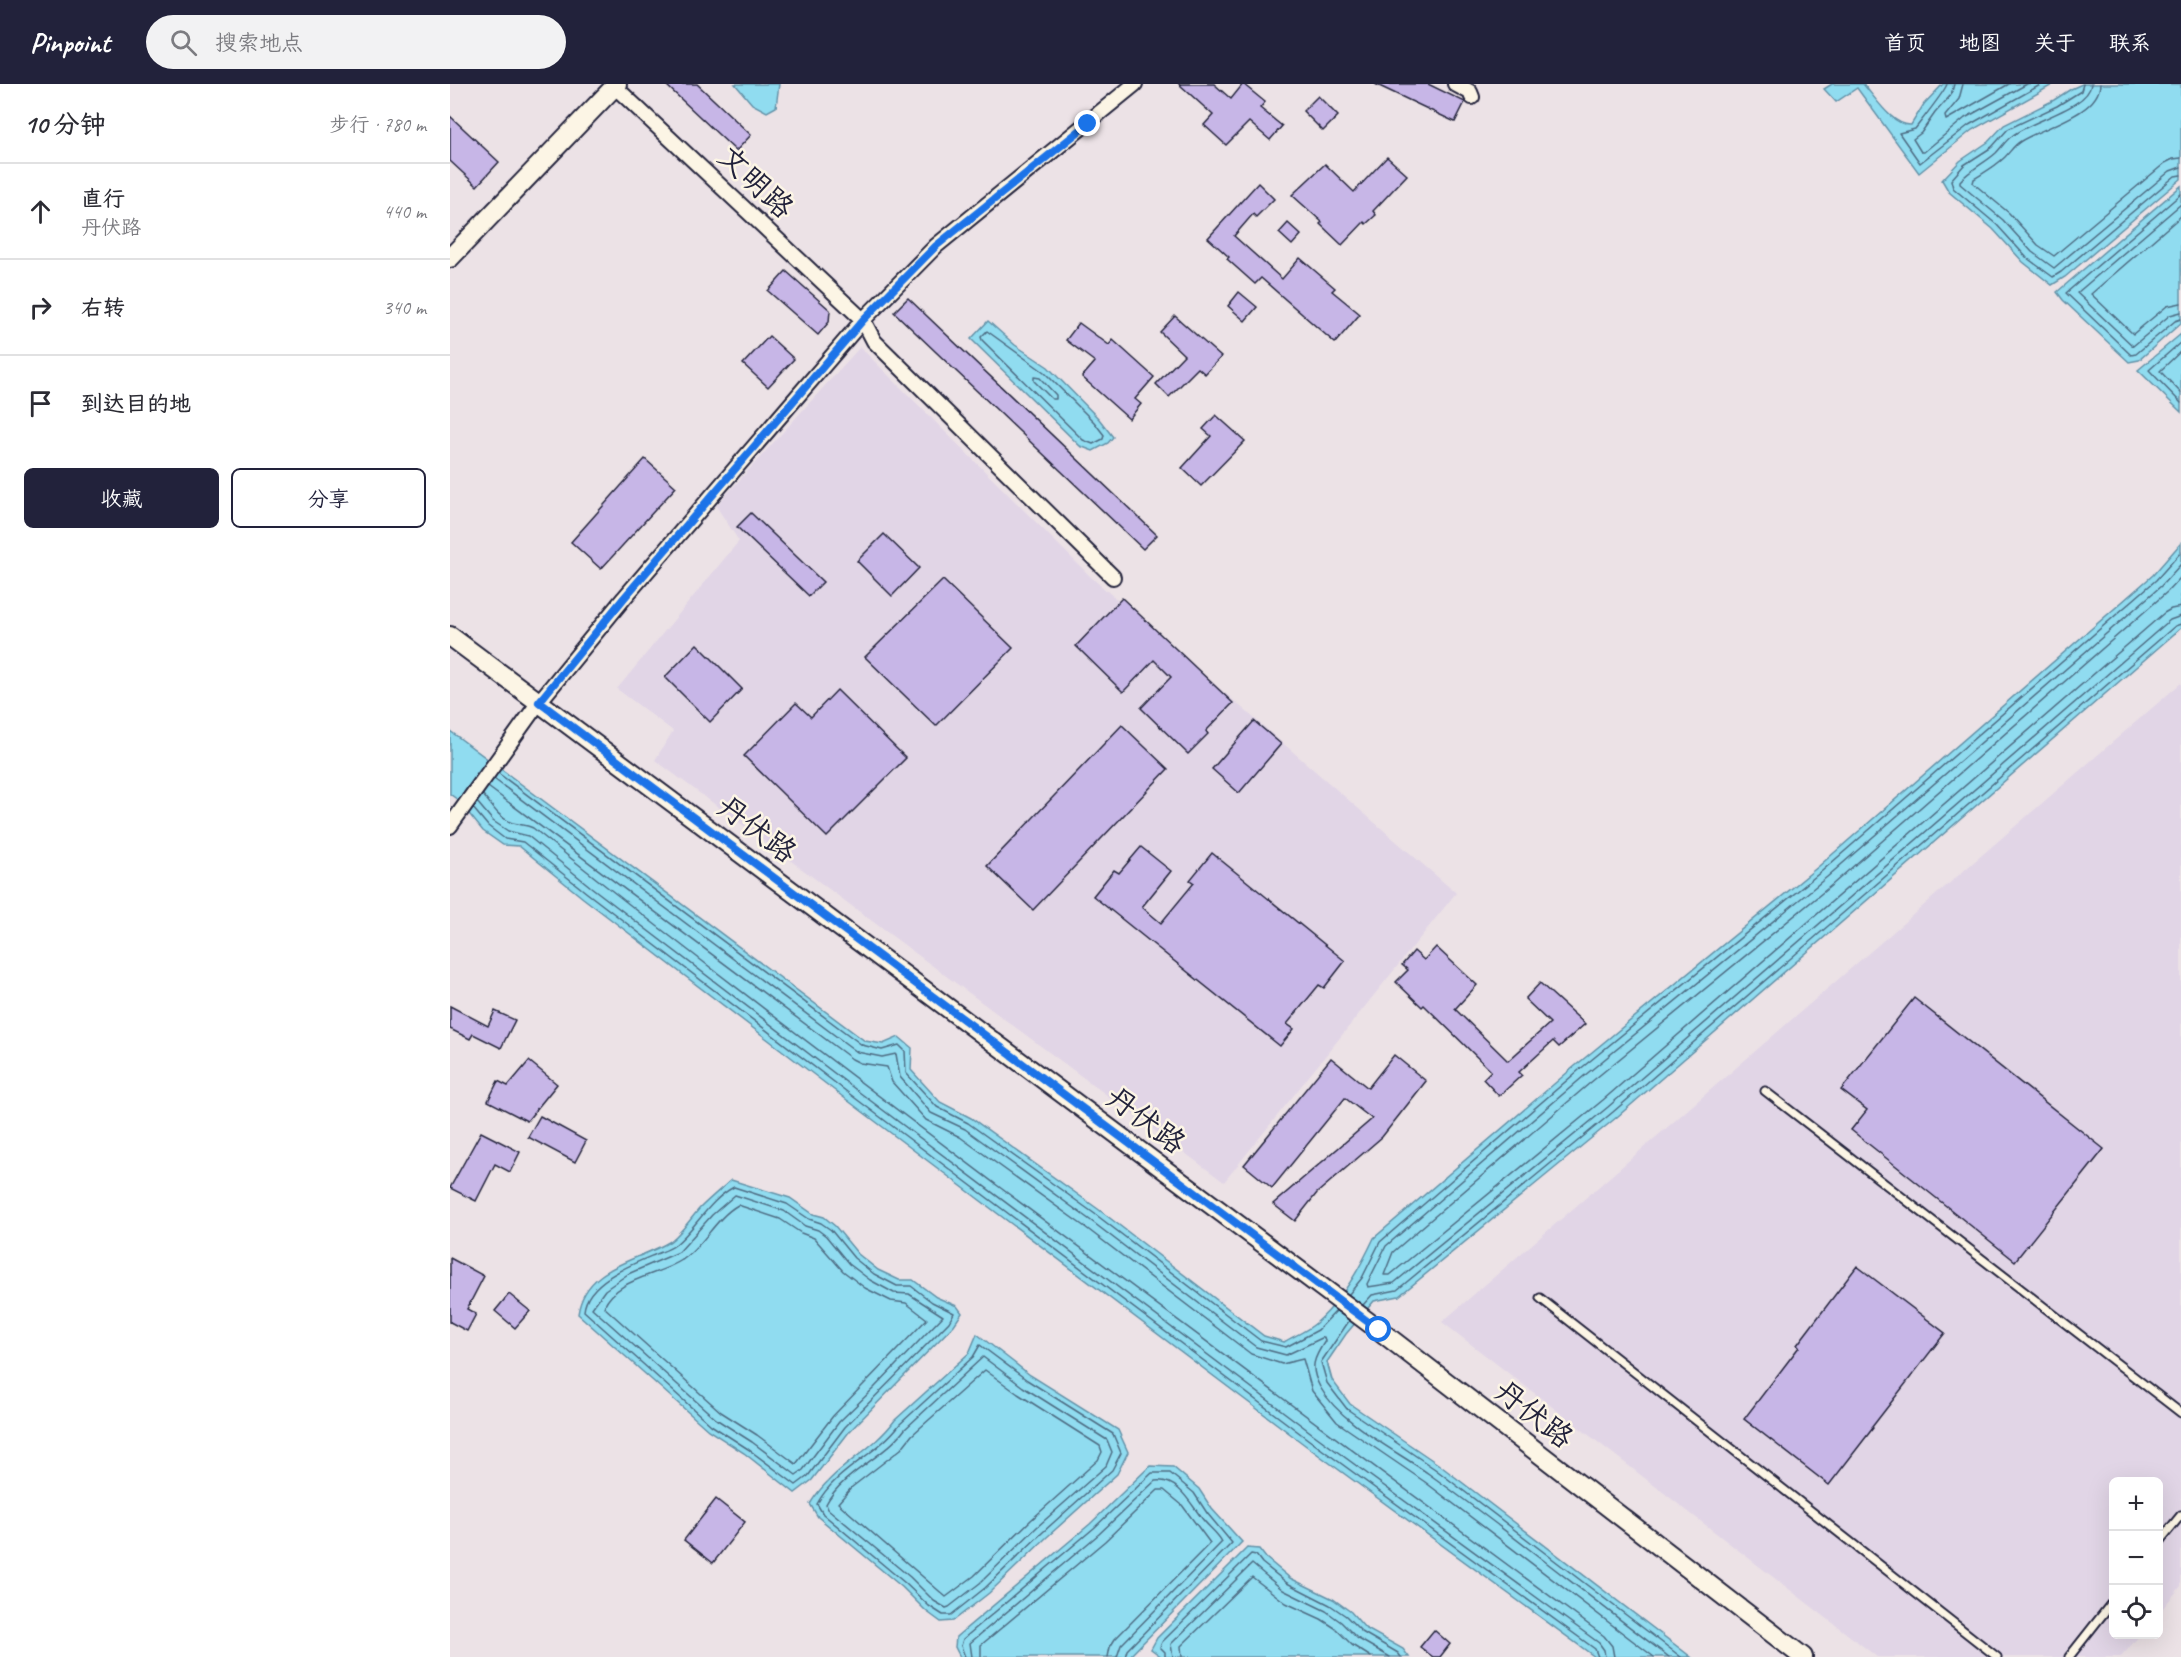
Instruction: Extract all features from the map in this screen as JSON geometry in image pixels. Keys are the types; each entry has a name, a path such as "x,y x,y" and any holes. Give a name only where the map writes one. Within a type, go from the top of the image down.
{"main road":[{"path":"450,258 614,85"},
{"name":"丹伏路","path":"450,636 1379,1330 1803,1657"}],"street":[{"path":"450,826 539,702 624,598 863,320 936,246 1135,84"},
{"path":"1455,84 1470,92 1472,97"},
{"name":"文明路","path":"614,85 863,320 874,341 1113,577"}],"lane":[{"path":"1765,1091 2181,1413"},
{"path":"1540,1298 1997,1657"},
{"path":"2163,1537 2181,1515"},
{"path":"2069,1657 2109,1606"}],"shaded area":[{"path":"860,347 1092,578 1456,893 1224,1182 655,760 673,731 617,689 739,541 716,506"},
{"path":"2181,683 2181,1586 2163,1608 2163,1477 2109,1477 2109,1639 2137,1639 2121,1657 1877,1657 1442,1322"}],"water":[{"path":"735,84 779,84 776,107 767,112 752,104"},
{"path":"1832,84 1863,84 1891,116 1897,121 1911,125 1924,104 1943,84 2054,84 1972,130 1919,173 1857,88 1836,102 1824,89"},
{"path":"2082,84 2181,84 2181,179 2065,277 2052,285 2023,262 1993,229 1949,192 1942,180 1960,161 1988,142 2004,125"},
{"path":"2181,186 2181,323 2139,360 2129,362 2057,292"},
{"path":"988,321 1015,345 1048,367 1099,419 1113,437 1108,443 1093,451 1080,446 971,339"},
{"path":"2181,334 2181,412 2138,370"},
{"path":"2181,543 2181,628 1617,1117 1399,1296 1374,1301 1346,1334 1327,1362 1332,1380 1350,1404 1438,1464 1691,1657 1595,1657 1305,1445 847,1100 583,898 519,846 503,845 483,831 458,800 450,794 450,731 865,1041 883,1044 899,1037 912,1048 911,1070 940,1102 971,1118 1098,1209 1264,1336 1284,1342 1312,1326 1334,1305 1356,1272 1374,1238 1575,1066 1819,866 2153,575"},
{"path":"731,1180 790,1198 813,1214 824,1217 835,1226 858,1254 878,1270 899,1280 913,1280 936,1297 957,1306 962,1313 954,1325 849,1432 812,1480 795,1493 744,1453 708,1430 578,1314 583,1298 601,1275 669,1242 700,1208"},
{"path":"977,1334 1030,1375 1118,1430 1128,1452 1117,1474 989,1593 953,1621 941,1622 818,1517 810,1504 829,1480 875,1442 895,1420 969,1353"},
{"path":"1150,1466 1173,1467 1199,1489 1212,1509 1242,1542 1129,1657 960,1657 955,1647 956,1637 1090,1524"},
{"path":"1247,1548 1259,1549 1290,1578 1333,1599 1351,1612 1365,1628 1403,1649 1409,1657 1162,1657 1151,1649 1157,1638"}],"building":[{"path":"665,84 697,84 751,135 736,151"},
{"path":"1179,84 1214,84 1231,99 1243,84 1265,102 1260,108 1282,126 1270,140 1249,122 1226,145 1204,125 1213,115"},
{"path":"1375,84 1428,84 1465,102 1455,122"},
{"path":"1318,96 1338,116 1323,131 1303,111"},
{"path":"450,116 499,162 477,186 450,161"},
{"path":"1387,157 1407,175 1373,211 1376,215 1366,224 1364,222 1342,245 1320,224 1322,222 1292,195 1325,164 1354,192"},
{"path":"1258,183 1274,199 1256,217 1253,214 1234,236 1282,279 1300,258 1335,288 1332,291 1360,314 1335,343 1261,278 1255,284 1208,238"},
{"path":"1288,223 1301,235 1292,245 1279,233"},
{"path":"786,271 830,310 829,322 818,335 768,291"},
{"path":"1239,292 1257,307 1245,321 1228,306"},
{"path":"908,298 1157,535 1143,549 894,312"},
{"path":"1175,316 1221,357 1205,374 1198,368 1169,397 1156,384 1184,355 1160,332"},
{"path":"1079,323 1109,345 1113,340 1154,377 1135,399 1141,404 1129,419 1082,377 1095,362 1066,340"},
{"path":"769,336 794,359 768,387 743,364"},
{"path":"1216,415 1245,441 1201,486 1182,468 1211,436 1203,429"},
{"path":"645,459 676,487 601,569 571,542"},
{"path":"751,513 823,582 809,596 737,527"},
{"path":"884,534 919,568 892,596 857,561"},
{"path":"943,580 1013,648 936,726 865,657"},
{"path":"1122,598 1233,703 1188,754 1141,708 1171,677 1154,660 1123,692 1076,646"},
{"path":"697,644 742,689 710,722 665,677"},
{"path":"837,690 906,758 827,837 744,756 796,703 811,717"},
{"path":"1254,721 1281,744 1239,793 1212,769"},
{"path":"1122,725 1168,769 1033,910 987,866"},
{"path":"1141,847 1171,871 1142,907 1161,923 1194,883 1190,880 1212,853 1345,961 1324,988 1319,985 1287,1024 1294,1029 1280,1046 1093,896 1114,870 1119,873"},
{"path":"1436,947 1477,985 1455,1009 1508,1061 1550,1023 1525,999 1540,983 1585,1024 1559,1047 1553,1041 1519,1072 1522,1075 1499,1096 1483,1079 1491,1071 1424,1005 1422,1007 1396,982 1408,970 1402,965 1414,951 1424,960"},
{"path":"1914,998 2104,1149 2015,1261 1851,1130 1867,1110 1841,1090"},
{"path":"450,1006 488,1026 495,1011 515,1020 501,1048 473,1034 470,1039 450,1029"},
{"path":"1394,1055 1426,1081 1382,1137 1317,1193 1295,1221 1273,1204 1372,1119 1345,1098 1272,1188 1244,1165 1331,1058 1368,1088"},
{"path":"529,1061 557,1084 527,1121 488,1101 498,1081 508,1086"},
{"path":"540,1116 586,1141 575,1162 528,1137"},
{"path":"481,1132 520,1152 510,1172 495,1164 476,1201 450,1188"},
{"path":"450,1258 484,1276 467,1309 476,1314 467,1331 450,1322"},
{"path":"1857,1266 1945,1333 1829,1485 1744,1419"},
{"path":"509,1294 530,1311 515,1328 495,1311"},
{"path":"716,1499 745,1522 713,1563 684,1540"},
{"path":"1434,1630 1450,1644 1440,1657 1433,1657 1420,1647"}],"route":[{"path":"1088,124 936,246 863,320 624,598 539,702 1379,1330"}]}
